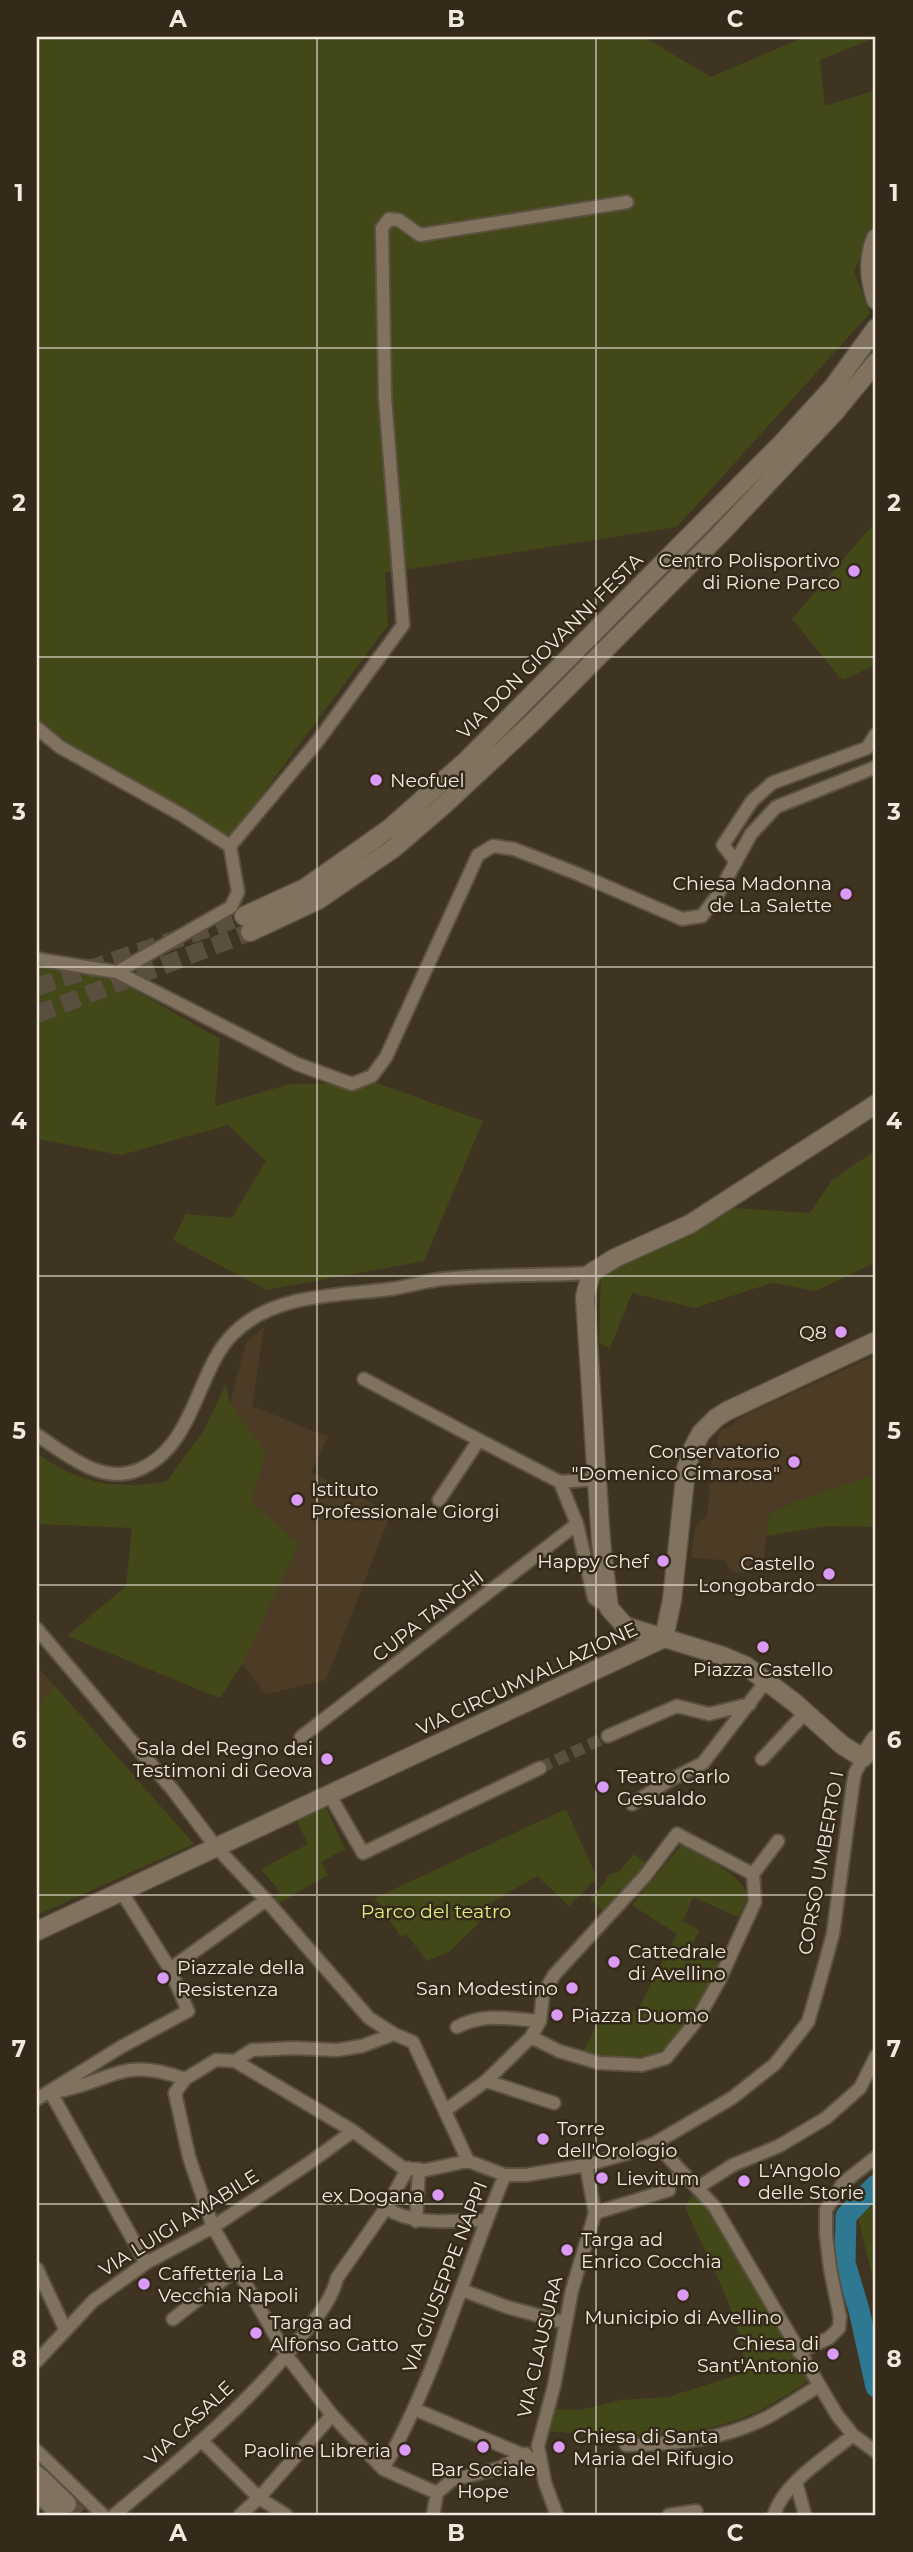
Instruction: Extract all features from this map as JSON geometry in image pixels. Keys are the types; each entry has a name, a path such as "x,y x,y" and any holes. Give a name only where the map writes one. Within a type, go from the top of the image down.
{"street":[{"path":"230,846 317,742 403,625 385,397 382,228 389,219 399,220 420,235 627,202"},
{"path":"876,238 870,252 870,282 876,300"},
{"name":"VIA DON GIOVANNI FESTA","path":"876,328 833,387 780,444 467,760 390,828 247,924 325,895 394,848 445,804 534,721 721,533 834,413 876,362"},
{"path":"37,728 60,747 181,815 230,846 238,892 230,907 117,972"},
{"path":"736,862 723,845 752,801 772,783 867,748 876,734"},
{"path":"37,959 117,972 297,1063 352,1084 372,1076 386,1057 478,856 494,846 513,849 682,919 702,916 717,896 751,834 776,807 876,767"},
{"path":"37,1435 89,1468 111,1474 137,1470 160,1456 188,1420 222,1348 234,1332 265,1312 306,1298 393,1289 440,1279 591,1273 615,1258 690,1224 876,1104"},
{"path":"591,1273 585,1297 601,1542 609,1608"},
{"name":"VIA CIRCUMVALLAZIONE","path":"37,1931 664,1638 671,1601 686,1469 701,1433 727,1411 876,1340"},
{"path":"364,1379 559,1482 597,1479"},
{"path":"439,1500 479,1440"},
{"path":"559,1482 577,1524 594,1598 609,1608 625,1626 720,1655 746,1666 767,1680 842,1745 863,1758"},
{"name":"CUPA TANGHI","path":"301,1737 577,1524"},
{"path":"37,1629 172,1789 216,1847 369,2018 394,2035 413,2042 468,2161"},
{"path":"632,1804 703,1763 767,1680"},
{"path":"608,1736 677,1706 709,1714 750,1704"},
{"path":"762,1759 805,1713"},
{"name":"CORSO UMBERTO I","path":"505,2175 526,2175 586,2165 655,2143 744,2091 775,2064 808,2022 832,1934 855,1773 876,1739"},
{"path":"329,1794 363,1853 540,1768"},
{"path":"446,2110 486,2081 531,2036 540,2021 543,1994 554,1975 645,1876 677,1834 753,1874"},
{"path":"531,2036 559,2051 599,2063 642,2065 666,2058 697,2020 723,1972 755,1902 753,1874 778,1841"},
{"path":"37,2099 51,2093 121,2047 188,2011 170,1969 121,1891"},
{"path":"170,1969 266,1900"},
{"path":"457,2026 474,2018 540,2021"},
{"path":"235,2061 252,2050 337,2050 362,2046 394,2035"},
{"path":"697,2188 733,2165 779,2146 826,2118 860,2088 876,2056"},
{"path":"437,2493 383,2469 332,2415 287,2356 213,2227 189,2157 175,2092 185,2079 216,2060 235,2061 353,2131 403,2168 414,2169 468,2161 505,2175"},
{"path":"51,2093 75,2089 124,2071 162,2071 185,2079"},
{"path":"486,2081 554,2102"},
{"path":"51,2093 146,2263"},
{"name":"VIA LUIGI AMABILE","path":"37,2361 93,2301 146,2263 213,2227 353,2131"},
{"path":"655,2143 714,2206 837,2416 853,2435 876,2452"},
{"path":"799,2352 829,2338 839,2328 840,2317 825,2234 826,2210 843,2183 876,2157"},
{"path":"586,2165 595,2213 669,2190 667,2182 684,2175"},
{"path":"414,2169 416,2221"},
{"name":"VIA CASALE","path":"114,2515 202,2441 287,2356 328,2301 334,2292 337,2278 414,2169"},
{"name":"VIA GIUSEPPE NAPPI","path":"383,2469 414,2409 505,2175"},
{"path":"386,2208 398,2216 416,2221 486,2220"},
{"name":"VIA CLAUSURA","path":"538,2446 540,2431 549,2409 578,2253 595,2213"},
{"path":"37,2269 65,2329"},
{"path":"173,2319 237,2269"},
{"path":"462,2290 508,2307 566,2323"},
{"path":"626,2445 699,2441 739,2429 767,2417 819,2386"},
{"path":"414,2409 540,2462"},
{"path":"240,2515 259,2498 332,2415"},
{"path":"774,2515 783,2497 796,2482 853,2435"},
{"path":"202,2441 259,2498 286,2515"},
{"path":"433,2515 437,2493 452,2480 500,2468 538,2446 540,2462 557,2515"},
{"path":"506,2448 508,2464"},
{"path":"37,2451 103,2515"},
{"path":"37,2475 63,2510"},
{"path":"796,2482 805,2515"},
{"path":"37,2496 63,2510"},
{"path":"669,2515 696,2511"}],"shaded area":[{"name":"Istituto Professionale Giorgi","path":"264,1327 252,1406 328,1437 311,1472 391,1513 326,1680 266,1694 242,1664 287,1564 216,1487 226,1420 246,1342"},
{"name":"Conservatorio \"Domenico Cimarosa\"","path":"876,1355 876,1474 794,1502 769,1514 763,1563 752,1562 744,1573 733,1572 724,1560 691,1558 695,1528 708,1513 712,1451 717,1446 721,1430 734,1424 737,1419"},
{"path":"37,1667 54,1685 37,1709"}],"green space":[{"path":"37,37 644,37 711,77 805,37 876,37 820,60 825,106 876,90 876,226 854,271 870,313 677,527 385,573 388,625 230,838 66,741 37,720"},
{"name":"Centro Polisportivo di Rione Parco","path":"876,521 876,665 842,680 792,619"},
{"path":"37,966 110,976 220,1039 215,1106 290,1084 377,1083 483,1121 424,1261 266,1290 173,1240 186,1214 232,1218 266,1161 228,1125 121,1155 37,1139"},
{"path":"876,1150 876,1262 816,1291 772,1283 695,1308 632,1293 610,1348 599,1343 601,1272 735,1208 810,1213 832,1180"},
{"path":"226,1384 230,1405 266,1452 251,1502 299,1544 242,1664 220,1698 67,1636 126,1586 132,1528 37,1524 37,1453 67,1471 99,1482 132,1485 167,1481 204,1430"},
{"path":"876,1474 876,1527 827,1526 766,1536 769,1514 794,1502"},
{"path":"54,1685 194,1844 37,1915 37,1709"},
{"path":"326,1807 345,1849 321,1862 328,1875 276,1905 272,1900 280,1892 261,1869 308,1844 297,1821"},
{"name":"Parco del teatro","path":"566,1809 597,1878 569,1906 537,1876 494,1901 477,1925 450,1951 427,1961 406,1934 401,1937 375,1898"},
{"path":"683,1843 727,1871 746,1893 746,1900 738,1917 693,1897 683,1921 699,1930 691,1947 719,1963 690,2018 667,2046 638,2057 583,2053 603,2012 637,2011 677,1934 632,1905"},
{"path":"634,1854 648,1865 625,1889 619,1890 618,1898 604,1912 590,1899 609,1874 619,1872"},
{"path":"697,2188 813,2378 763,2409 709,2428 653,2435 540,2431 549,2409 580,2410 621,2400 668,2397 744,2373 739,2335 732,2313 685,2207"},
{"path":"876,2202 876,2292 858,2217"}],"waterway":[{"path":"876,2185 846,2216 845,2263 859,2310 876,2387"}],"tunnel":[{"path":"37,987 244,916"},
{"path":"37,1014 250,932"},
{"path":"540,1768 608,1736"},
{"path":"67,2504 78,2515"}],"place":[{"name":"Centro Polisportivo di Rione Parco","path":"854,571"},
{"name":"Neofuel","path":"376,780"},
{"name":"Chiesa Madonna de La Salette","path":"846,894"},
{"name":"Q8","path":"841,1332"},
{"name":"Conservatorio \"Domenico Cimarosa\"","path":"794,1462"},
{"name":"Istituto Professionale Giorgi","path":"297,1500"},
{"name":"Happy Chef","path":"663,1561"},
{"name":"Castello Longobardo","path":"829,1574"},
{"name":"Piazza Castello","path":"763,1647"},
{"name":"Sala del Regno dei Testimoni di Geova","path":"327,1759"},
{"name":"Teatro Carlo Gesualdo","path":"603,1787"},
{"name":"Cattedrale di Avellino","path":"614,1962"},
{"name":"Piazzale della Resistenza","path":"163,1978"},
{"name":"San Modestino","path":"572,1988"},
{"name":"Piazza Duomo","path":"557,2015"},
{"name":"Torre dell'Orologio","path":"543,2139"},
{"name":"Lievitum","path":"602,2178"},
{"name":"L'Angolo delle Storie","path":"744,2181"},
{"name":"ex Dogana","path":"438,2195"},
{"name":"Targa ad Enrico Cocchia","path":"567,2250"},
{"name":"Caffetteria La Vecchia Napoli","path":"144,2284"},
{"name":"Municipio di Avellino","path":"683,2295"},
{"name":"Targa ad Alfonso Gatto","path":"256,2333"},
{"name":"Chiesa di Sant'Antonio","path":"833,2354"},
{"name":"Bar Sociale Hope","path":"483,2447"},
{"name":"Chiesa di Santa Maria del Rifugio","path":"559,2447"},
{"name":"Paoline Libreria","path":"405,2450"}]}
